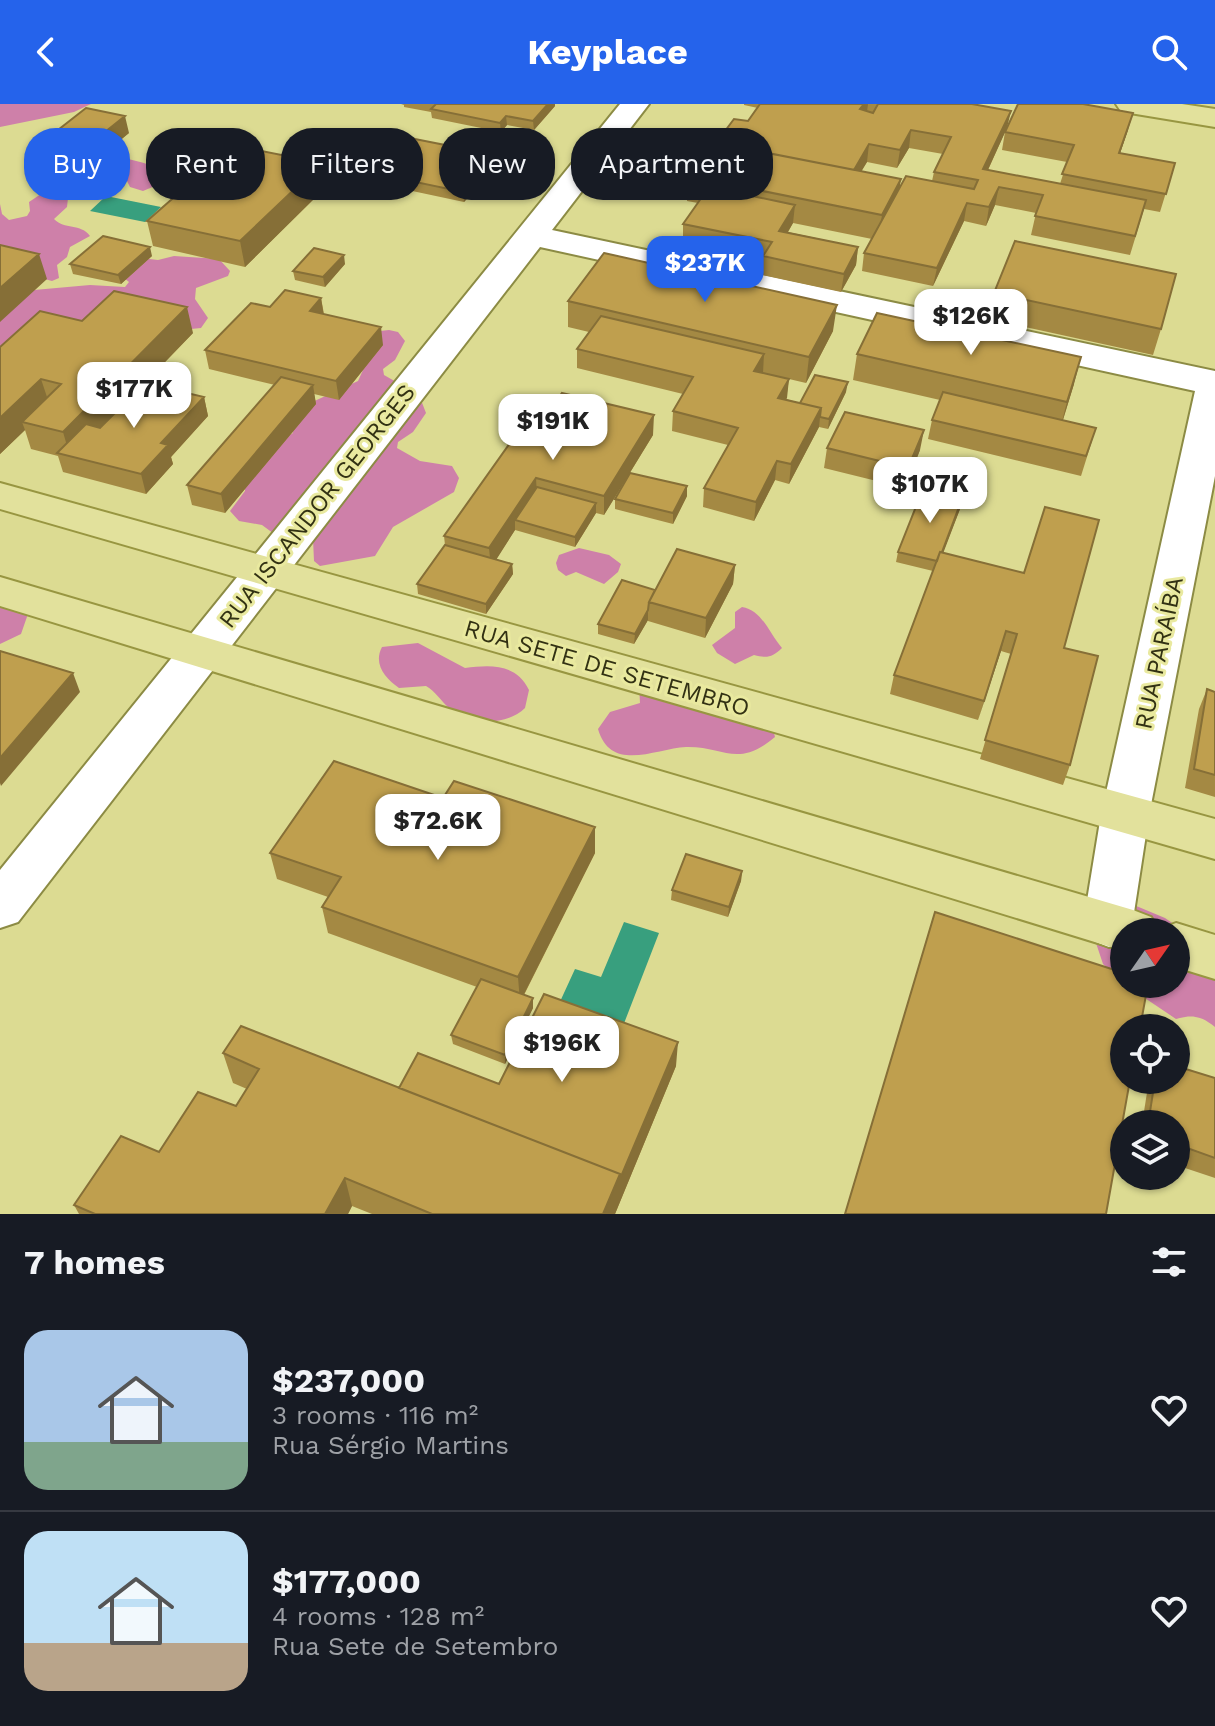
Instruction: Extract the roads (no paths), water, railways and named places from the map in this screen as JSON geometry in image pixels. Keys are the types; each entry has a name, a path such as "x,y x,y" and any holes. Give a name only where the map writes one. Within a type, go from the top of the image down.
{"main road":[{"path":"1130,104 1215,118"},
{"name":"RUA SETE DE SETEMBRO","path":"0,496 1215,839"},
{"path":"0,591 1110,925"},
{"path":"1190,949 1215,957"}],"street":[{"name":"RUA ISCANDOR GEORGES","path":"0,907 635,104"},
{"path":"531,235 1215,383"},
{"name":"RUA PARAÍBA","path":"1121,918 1125,815 1215,383"}]}
